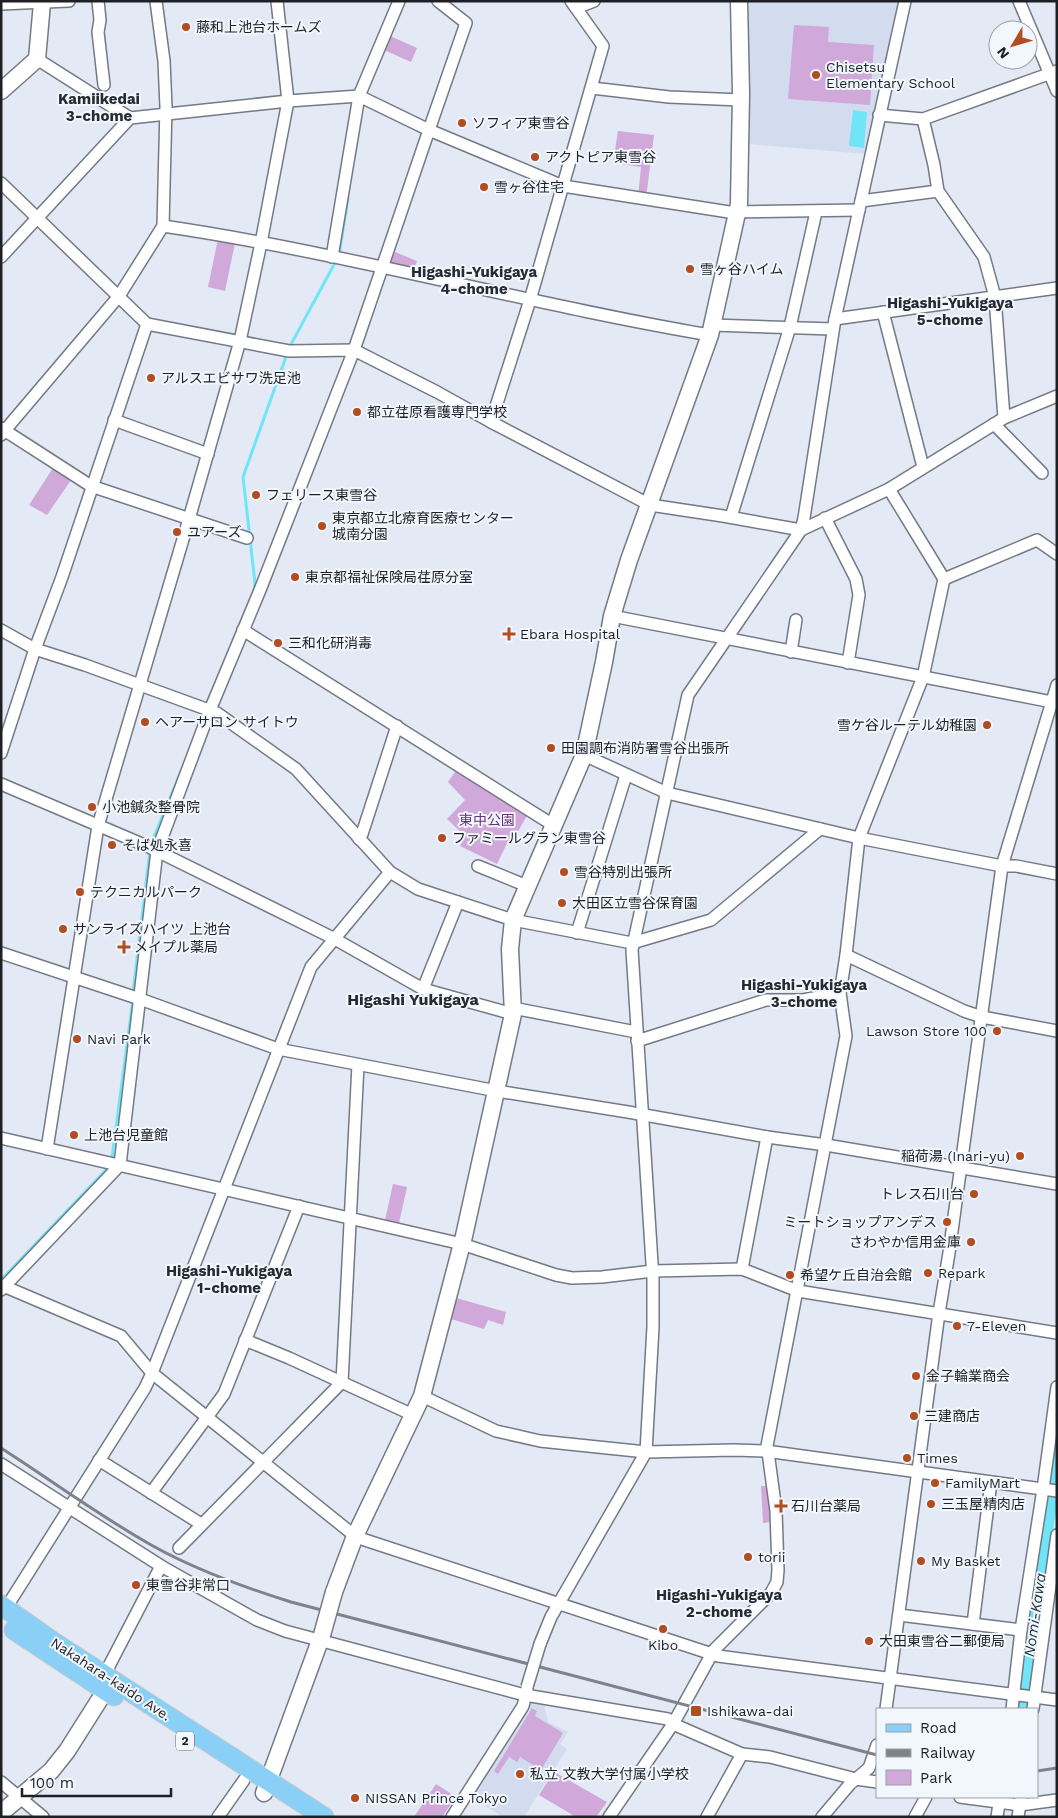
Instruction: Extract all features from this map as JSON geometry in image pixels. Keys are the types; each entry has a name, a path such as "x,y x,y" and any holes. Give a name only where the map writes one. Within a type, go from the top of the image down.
{"main road":[{"name":"Nakahara-kaido Ave.","path":"3,1611 36,1646 106,1684 267,1787 324,1817"},
{"name":"Nakahara-kaido Ave.","path":"106,1684 244,1780 267,1787 302,1817"}],"street":[{"path":"1,4 70,1"},
{"path":"98,1 100,20 98,32 104,85"},
{"path":"156,1 164,62 166,114 163,226 119,296 2,431 91,486 247,538"},
{"path":"47,1149 98,826 240,341 261,243 288,101 278,1"},
{"path":"335,258 362,98 399,1"},
{"path":"438,1 466,23 354,350 243,630 208,709 154,850 140,999 120,1165 2,1287 121,1336 152,1373 355,1536 718,1656 1016,1695 1033,1701 1057,1700"},
{"path":"491,422 530,300 603,46 574,5 594,1"},
{"path":"267,1787 355,1536 422,1396 462,1244 513,1011 510,949 514,920 584,756 612,616 629,560 711,330 738,212 741,100 739,1"},
{"path":"452,1817 523,1706 540,1644 551,1617 646,1452 653,1327 653,1271 632,943 688,695 801,530 834,324 905,1"},
{"path":"1019,1 1053,73 1057,90"},
{"path":"1,91 36,60 42,2"},
{"path":"36,60 130,118 288,101 362,98 429,130 563,186 738,212 816,212 938,191"},
{"path":"879,115 923,119 1053,73"},
{"path":"592,88 669,96 741,100"},
{"path":"1,257 130,118"},
{"path":"923,119 934,164 938,191 984,257 995,297 999,421 1042,473"},
{"path":"1,183 147,324 287,351 354,350 650,505 801,530 889,489 999,421 1057,396"},
{"path":"731,517 790,326 816,212"},
{"path":"163,226 261,243 530,300 711,330 834,324 883,312 1057,288"},
{"path":"883,312 923,468"},
{"path":"1,753 147,324"},
{"path":"114,420 208,454"},
{"path":"609,1817 673,1724 714,1650 771,1593 777,1582 776,1511 767,1451 846,1036 840,993 859,838 923,677 944,579 889,489"},
{"path":"825,518 856,579 859,595 848,662"},
{"path":"944,579 1038,540 1057,554"},
{"path":"612,616 1054,703"},
{"path":"791,652 796,620"},
{"path":"1,630 35,650 84,665 217,713 296,769 390,872 418,888 514,920 632,943 711,920 820,829"},
{"path":"243,630 553,825"},
{"path":"886,1708 1002,866 1054,703 1057,685"},
{"path":"359,839 397,726"},
{"path":"584,756 667,793 859,838 1002,866 1016,866 1057,874"},
{"path":"577,933 626,775"},
{"path":"1,784 154,850 333,938 423,989 513,1011 637,1037 766,1000 803,1000 840,993"},
{"path":"478,866 527,886"},
{"path":"3,1611 145,1388 225,1189 311,966 390,872"},
{"path":"423,989 458,902"},
{"path":"1,953 140,999 278,1048 496,1091 1057,1184"},
{"path":"846,955 964,1011 982,1017 1057,1031"},
{"path":"179,1548 342,1382 358,1065"},
{"path":"742,1269 767,1137"},
{"path":"1,1138 462,1244 556,1276 572,1278 602,1277 653,1271 742,1269 798,1291 1057,1333"},
{"path":"151,1493 224,1394 299,1206"},
{"path":"245,1340 289,1358 413,1415"},
{"path":"1012,1708 1016,1695 1021,1630 1049,1490 1057,1387"},
{"path":"422,1396 496,1431 563,1444 646,1452 767,1451 1049,1490"},
{"path":"99,1460 201,1524"},
{"path":"4,1469 70,1508 160,1566 257,1620 285,1630 321,1637 526,1691 668,1720 673,1724 742,1754 770,1756 856,1779 876,1782"},
{"path":"973,1624 991,1482"},
{"path":"1033,1701 1057,1535"},
{"path":"1,1813 51,1771 67,1751 106,1684 109,1666 160,1566"},
{"path":"899,1615 1021,1630"},
{"path":"822,1817 856,1779 869,1768 876,1748"},
{"path":"707,1817 742,1754"},
{"path":"218,1817 244,1780"},
{"path":"1,1782 43,1817"},
{"path":"915,1817 925,1798"},
{"path":"967,1798 1011,1804 1057,1800"},
{"path":"997,1817 1011,1804"}],"shaded area":[{"name":"Chisetsu Elementary School","path":"749,1 895,1 899,7 866,154 748,144"},
{"name":"私立 文教大学付属小学校","path":"532,1703 544,1705 548,1722 568,1732 560,1744 567,1749 524,1817 503,1817 473,1798 527,1711 528,1706"}],"green space":[{"path":"794,25 829,27 828,42 874,45 870,105 788,99"},
{"path":"388,35 417,48 411,62 382,49"},
{"path":"618,131 654,135 646,198 638,197 641,167 613,163"},
{"path":"218,239 235,243 225,291 208,287"},
{"path":"395,252 417,261 414,269 393,264 391,261"},
{"path":"53,468 71,480 47,515 29,505"},
{"name":"東中公園","path":"457,769 528,814 513,840 509,839 497,864 460,846 465,836 447,819 465,800 448,782"},
{"path":"393,1184 407,1187 399,1223 385,1220"},
{"path":"456,1298 506,1312 503,1325 488,1320 484,1329 451,1319"},
{"path":"761,1486 768,1486 771,1522 763,1523"},
{"path":"532,1708 537,1711 535,1716 563,1733 541,1770 520,1757 517,1762 509,1757 498,1774 494,1771"},
{"path":"554,1772 607,1802 596,1817 576,1817 539,1795"},
{"path":"436,1784 456,1797 442,1817 414,1817"}],"water":[{"path":"853,110 867,112 864,148 849,146"},
{"name":"Nomi-Kawa","path":"1057,1427 1057,1503 1029,1708 1017,1708"}],"waterway":[{"path":"339,255 348,198"},
{"path":"289,348 336,261"},
{"path":"254,592 255,583 243,477 287,354"},
{"path":"151,844 184,764"},
{"path":"133,993 150,850"},
{"path":"1,1280 104,1172 112,1158 133,999"}],"railway":[{"path":"1,1448 95,1511 169,1555 255,1590 291,1602 876,1755"},
{"path":"1038,1771 1057,1768"}],"place":[{"name":"藤和上池台ホームズ","path":"186,27"},
{"name":"Chisetsu Elementary School","path":"816,75"},
{"name":"ソフィア東雪谷","path":"462,123"},
{"name":"アクトピア東雪谷","path":"535,157"},
{"name":"雪ヶ谷住宅","path":"484,187"},
{"name":"雪ヶ谷ハイム","path":"690,269"},
{"name":"アルスエビサワ洗足池","path":"151,378"},
{"name":"都立荏原看護専門学校","path":"357,412"},
{"name":"フェリース東雪谷","path":"256,495"},
{"name":"東京都立北療育医療センター 城南分園","path":"322,526"},
{"name":"ユアーズ","path":"177,532"},
{"name":"東京都福祉保険局荏原分室","path":"295,577"},
{"name":"Ebara Hospital","path":"509,634"},
{"name":"三和化研消毒","path":"278,643"},
{"name":"ヘアーサロン サイトウ","path":"145,722"},
{"name":"雪ケ谷ルーテル幼稚園","path":"987,725"},
{"name":"田園調布消防署雪谷出張所","path":"551,748"},
{"name":"小池鍼灸整骨院","path":"92,807"},
{"name":"ファミールグラン東雪谷","path":"442,838"},
{"name":"そば処永喜","path":"112,845"},
{"name":"雪谷特別出張所","path":"564,872"},
{"name":"テクニカルパーク","path":"80,892"},
{"name":"大田区立雪谷保育園","path":"562,903"},
{"name":"サンライズハイツ 上池台","path":"63,929"},
{"name":"メイプル薬局","path":"124,947"},
{"name":"Lawson Store 100","path":"997,1031"},
{"name":"Navi Park","path":"77,1039"},
{"name":"上池台児童館","path":"74,1135"},
{"name":"稲荷湯 (Inari-yu)","path":"1020,1156"},
{"name":"トレス石川台","path":"974,1194"},
{"name":"ミートショップアンデス","path":"947,1222"},
{"name":"さわやか信用金庫","path":"971,1242"},
{"name":"Repark","path":"928,1273"},
{"name":"希望ケ丘自治会館","path":"790,1275"},
{"name":"7-Eleven","path":"957,1326"},
{"name":"金子輪業商会","path":"916,1376"},
{"name":"三建商店","path":"914,1416"},
{"name":"Times","path":"907,1458"},
{"name":"FamilyMart","path":"935,1483"},
{"name":"三玉屋精肉店","path":"931,1504"},
{"name":"石川台薬局","path":"781,1506"},
{"name":"torii","path":"748,1557"},
{"name":"My Basket","path":"921,1561"},
{"name":"東雪谷非常口","path":"136,1585"},
{"name":"Kibo","path":"663,1629"},
{"name":"大田東雪谷二郵便局","path":"869,1641"},
{"name":"Ishikawa-dai","path":"696,1711"},
{"name":"私立 文教大学付属小学校","path":"520,1774"},
{"name":"NISSAN Prince Tokyo","path":"355,1798"}],"district":[{"name":"Kamiikedai 3-chome","path":"99,108"},
{"name":"Higashi-Yukigaya 4-chome","path":"474,280"},
{"name":"Higashi-Yukigaya 5-chome","path":"950,312"},
{"name":"Higashi-Yukigaya 3-chome","path":"804,994"},
{"name":"Higashi Yukigaya","path":"413,999"},
{"name":"Higashi-Yukigaya 1-chome","path":"229,1280"},
{"name":"Higashi-Yukigaya 2-chome","path":"719,1604"}]}
